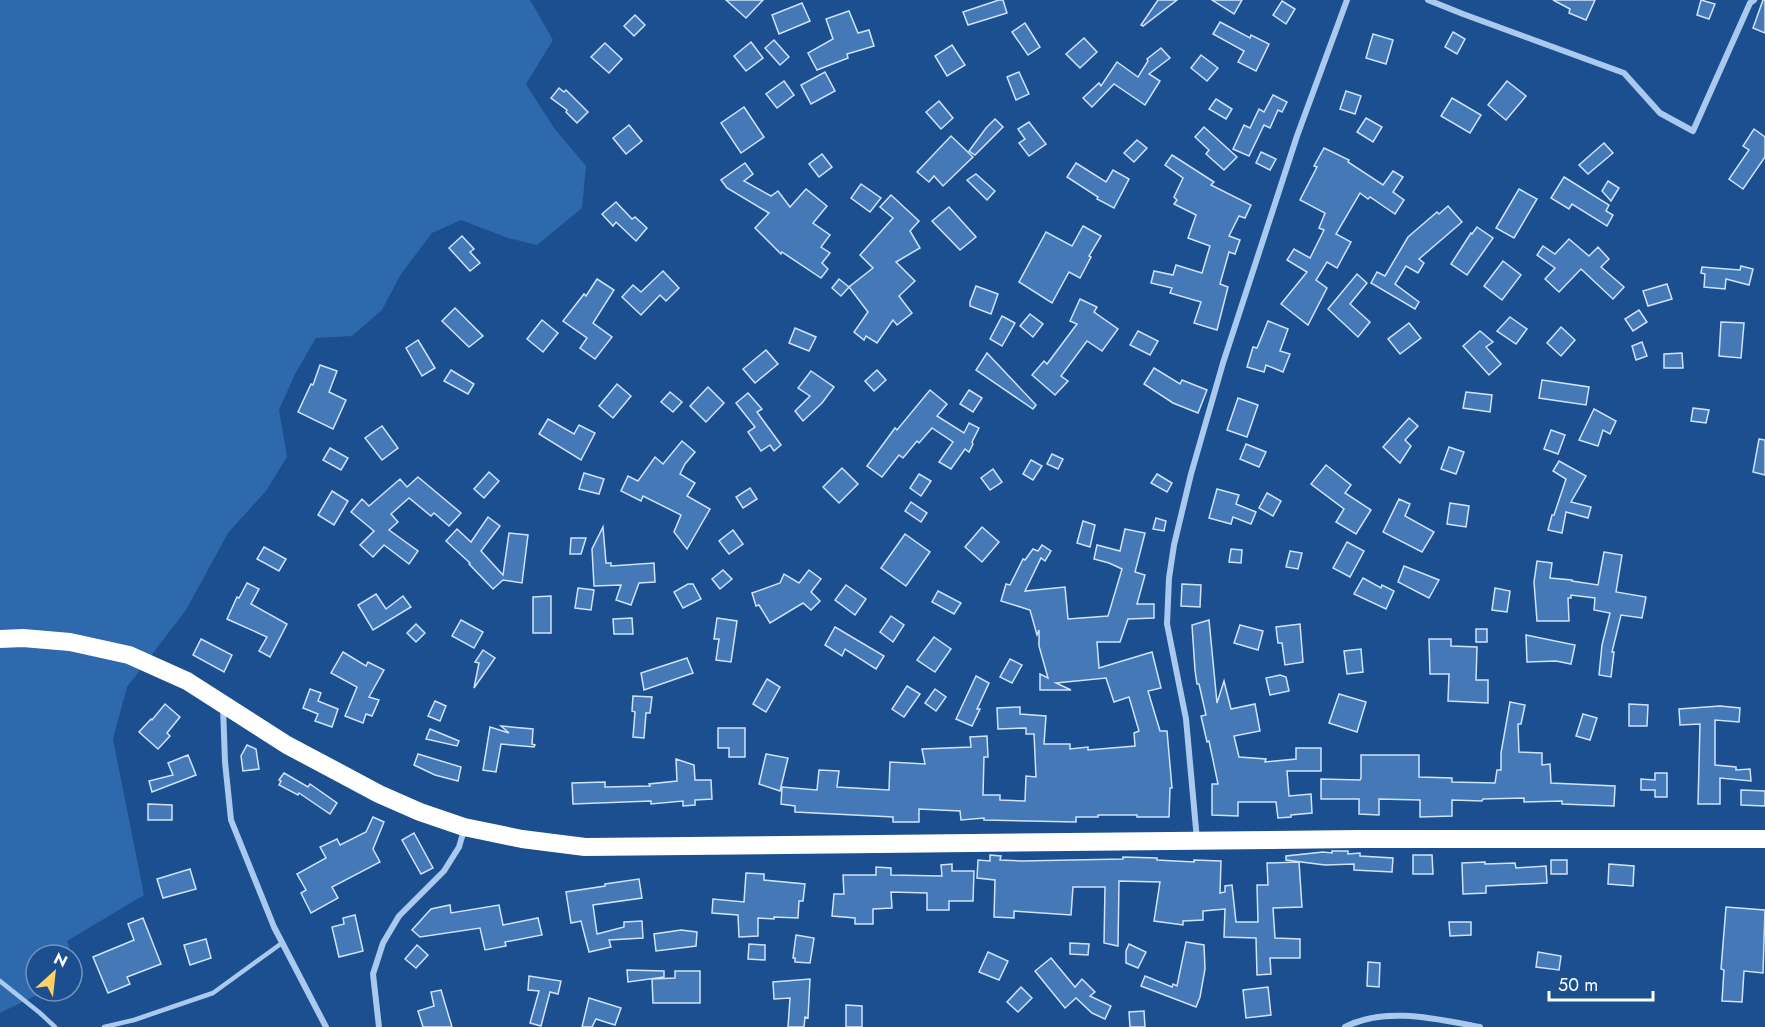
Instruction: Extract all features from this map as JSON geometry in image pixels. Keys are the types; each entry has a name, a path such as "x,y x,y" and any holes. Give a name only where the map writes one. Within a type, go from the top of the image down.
{"highway":[{"path":"0,639 23,638 70,642 129,655 187,681 287,745 379,794 420,812 464,827 522,839 585,847 1601,838 1765,839"}],"street":[{"path":"1197,841 1186,719 1167,624 1169,578 1174,545 1191,474 1223,363 1297,136 1347,0"},
{"path":"1428,0 1624,73 1660,113 1693,131 1750,3 1754,0"},
{"path":"222,704 231,820 274,927 326,1027"},
{"path":"379,1027 373,974 383,943 399,916 444,871 459,847 464,827"},
{"path":"1345,1027 1357,1020 1402,1016 1432,1018 1480,1027"}],"lane":[{"path":"104,1027 134,1020 213,993 282,943"},
{"path":"0,981 55,1027"}],"shaded area":[{"path":"0,0 530,0 553,40 526,84 554,128 586,166 582,208 537,245 508,238 461,220 432,233 401,274 382,310 352,336 316,338 295,374 279,410 287,457 266,491 228,533 186,610 127,687 113,739 144,895 67,941 68,943 24,943 24,1001 0,1013"}],"building":[{"path":"726,0 763,0 746,18"},
{"path":"1003,0 1007,13 968,25 963,12"},
{"path":"1158,0 1177,0 1143,26 1141,25"},
{"path":"1212,0 1242,0 1234,14"},
{"path":"1553,0 1595,0 1586,20 1569,13 1570,9"},
{"path":"1701,0 1715,4 1709,19 1697,15"},
{"path":"1763,0 1765,0 1765,33 1753,28"},
{"path":"1282,1 1295,9 1286,24 1273,15"},
{"path":"802,3 810,21 779,34 772,15"},
{"path":"849,11 858,33 869,30 874,46 847,54 848,58 817,70 808,53 833,39 826,19"},
{"path":"635,15 645,25 634,36 624,26"},
{"path":"1220,22 1250,38 1251,35 1269,44 1256,71 1238,62 1244,51 1213,34"},
{"path":"1025,23 1040,47 1028,55 1012,32"},
{"path":"1453,32 1465,39 1457,54 1445,47"},
{"path":"1373,34 1393,40 1386,64 1366,58"},
{"path":"1084,38 1097,52 1080,68 1066,54"},
{"path":"774,40 789,57 780,65 765,48"},
{"path":"751,42 763,58 746,71 734,56"},
{"path":"605,43 622,59 609,73 591,57"},
{"path":"952,45 965,65 947,76 935,56"},
{"path":"1161,48 1170,58 1149,74 1160,81 1145,105 1114,84 1092,107 1083,98 1099,83 1101,86 1117,62 1138,77 1147,59"},
{"path":"1201,55 1218,68 1207,81 1191,68"},
{"path":"825,72 835,91 811,104 801,85"},
{"path":"1019,72 1029,94 1016,100 1007,77"},
{"path":"784,81 794,95 777,108 766,94"},
{"path":"1507,81 1526,96 1506,120 1488,105"},
{"path":"559,88 564,92 566,90 588,112 577,123 566,112 567,110 551,98"},
{"path":"1346,91 1361,96 1355,114 1340,109"},
{"path":"1273,95 1287,102 1282,112 1278,110 1270,128 1264,125 1249,156 1233,149 1244,125 1250,128 1259,109 1264,112"},
{"path":"1452,98 1481,115 1470,133 1441,116"},
{"path":"1216,99 1232,109 1226,119 1209,109"},
{"path":"939,101 953,118 941,129 926,112"},
{"path":"744,107 764,137 741,153 721,123"},
{"path":"1366,118 1382,127 1373,142 1357,132"},
{"path":"995,119 1003,127 975,155 969,151 986,128"},
{"path":"1029,122 1046,144 1029,156 1019,143 1025,139 1018,129"},
{"path":"629,125 642,141 626,154 613,138"},
{"path":"1204,127 1237,157 1224,170 1206,154 1209,150 1195,137"},
{"path":"1754,129 1765,137 1765,157 1743,189 1729,179 1749,150 1743,146"},
{"path":"951,136 973,157 943,186 934,176 929,182 917,172"},
{"path":"1137,140 1147,148 1134,162 1124,153"},
{"path":"1604,143 1613,153 1588,174 1579,165"},
{"path":"1324,148 1349,160 1348,162 1383,185 1393,171 1403,177 1393,192 1404,200 1395,214 1360,193 1336,234 1351,242 1337,268 1327,262 1316,280 1327,288 1308,325 1281,304 1307,272 1287,260 1294,249 1310,258 1324,230 1319,228 1325,213 1300,200"},
{"path":"1261,152 1276,159 1270,170 1256,163"},
{"path":"822,154 832,167 819,177 809,164"},
{"path":"1172,155 1214,182 1211,185 1251,205 1245,218 1239,216 1229,236 1240,240 1235,254 1229,252 1220,284 1228,287 1217,330 1194,323 1201,302 1170,293 1172,288 1151,283 1154,271 1173,275 1176,265 1202,273 1210,246 1188,238 1196,215 1174,204 1177,200 1174,197 1183,178 1165,165"},
{"path":"745,163 753,174 744,181 771,196 778,191 790,207 806,189 827,206 813,223 830,235 821,247 830,253 822,263 828,269 821,278 782,252 781,254 755,228 769,213 727,188 721,180"},
{"path":"1076,163 1106,182 1113,170 1129,179 1114,208 1097,199 1098,197 1067,177"},
{"path":"976,174 995,191 987,200 967,180"},
{"path":"1564,177 1609,205 1606,211 1613,215 1607,226 1572,204 1569,209 1551,198"},
{"path":"1608,181 1619,188 1611,201 1602,191"},
{"path":"861,184 881,198 870,212 851,198"},
{"path":"1519,189 1537,199 1514,238 1496,228"},
{"path":"891,195 919,221 910,231 920,248 896,262 915,281 899,296 912,313 897,325 893,320 877,343 866,336 864,340 854,332 868,312 849,287 873,268 860,255 893,218 880,207"},
{"path":"616,202 632,219 635,217 647,228 636,241 616,222 613,226 602,214"},
{"path":"1448,206 1462,222 1419,259 1424,263 1418,273 1406,266 1395,284 1419,302 1415,309 1371,283 1377,272 1385,276 1408,237 1437,212 1439,214"},
{"path":"949,207 976,237 960,250 932,221"},
{"path":"1083,226 1101,236 1080,278 1069,272 1052,303 1019,282 1046,232 1072,246"},
{"path":"1477,227 1493,238 1467,275 1451,264"},
{"path":"462,236 474,249 470,252 480,263 470,271 449,248"},
{"path":"1569,239 1589,256 1598,247 1609,259 1601,267 1624,287 1613,299 1581,269 1559,292 1545,279 1555,268 1537,255 1543,246 1555,254"},
{"path":"1503,261 1521,275 1502,300 1484,286"},
{"path":"1741,266 1753,269 1749,285 1726,279 1725,289 1704,287 1705,274 1701,273 1702,267 1740,270"},
{"path":"663,271 679,288 666,301 660,295 641,315 622,297 633,285 641,292"},
{"path":"1357,274 1367,283 1350,304 1370,322 1358,337 1328,309"},
{"path":"597,279 614,290 593,323 612,337 595,359 580,348 587,338 563,321 584,294 586,296"},
{"path":"839,279 849,287 841,296 832,288"},
{"path":"1667,284 1672,299 1648,306 1643,291"},
{"path":"976,286 998,294 991,314 970,306"},
{"path":"1080,299 1097,307 1094,312 1118,329 1102,351 1087,341 1061,376 1068,381 1055,395 1032,375 1044,361 1047,364 1077,324 1070,321"},
{"path":"455,308 483,336 469,347 442,321"},
{"path":"1639,310 1647,322 1633,331 1625,319"},
{"path":"1030,314 1043,324 1033,337 1020,326"},
{"path":"1002,316 1015,323 1002,346 990,339"},
{"path":"1510,317 1527,329 1516,344 1497,331"},
{"path":"542,320 558,333 543,352 527,339"},
{"path":"1268,321 1288,329 1280,351 1290,354 1283,372 1266,365 1264,372 1247,367 1253,347 1257,348"},
{"path":"1721,322 1744,323 1741,358 1719,356"},
{"path":"1409,323 1421,338 1400,354 1388,339"},
{"path":"1561,327 1575,340 1561,356 1547,343"},
{"path":"795,328 816,337 809,351 789,343"},
{"path":"1138,331 1158,341 1150,355 1130,345"},
{"path":"1480,331 1493,342 1486,347 1501,364 1489,375 1463,346"},
{"path":"418,340 435,368 422,376 406,348"},
{"path":"1642,342 1647,356 1636,360 1632,346"},
{"path":"766,350 778,364 755,383 743,369"},
{"path":"987,353 1036,405 1033,409 976,370"},
{"path":"1682,353 1683,368 1664,368 1664,354"},
{"path":"320,365 337,371 329,392 346,400 333,429 298,412 311,384 313,385"},
{"path":"1154,368 1180,384 1182,380 1207,390 1198,413 1173,403 1144,384"},
{"path":"451,370 474,384 468,394 444,381"},
{"path":"877,370 886,380 874,391 865,381"},
{"path":"811,371 834,387 822,403 803,421 795,411 810,396 798,388"},
{"path":"1542,380 1589,387 1586,405 1539,398"},
{"path":"617,384 631,396 613,418 599,406"},
{"path":"708,387 724,403 706,422 690,406"},
{"path":"930,390 947,404 937,416 964,433 969,423 979,428 969,452 965,449 951,469 939,462 953,442 932,428 903,458 899,455 882,477 867,466 895,428 897,430"},
{"path":"969,390 982,398 973,412 960,404"},
{"path":"670,392 682,402 673,412 661,402"},
{"path":"1466,392 1492,395 1490,412 1463,408"},
{"path":"748,393 762,409 757,412 781,445 774,451 770,445 761,451 748,432 755,427 736,403"},
{"path":"1238,398 1258,405 1247,437 1227,430"},
{"path":"1693,408 1709,410 1706,423 1691,421"},
{"path":"1594,409 1616,421 1610,434 1603,430 1598,446 1579,440"},
{"path":"1409,418 1418,426 1405,440 1411,446 1400,463 1383,447"},
{"path":"548,419 574,434 579,425 595,433 581,460 539,434"},
{"path":"382,426 398,448 382,460 365,438"},
{"path":"1551,430 1565,435 1558,454 1544,449"},
{"path":"1759,439 1765,440 1765,475 1753,472"},
{"path":"682,441 695,452 680,474 695,483 687,496 710,509 687,549 674,532 681,515 643,496 641,501 621,491 628,476 638,481 655,457 663,464"},
{"path":"1246,444 1266,452 1259,467 1240,459"},
{"path":"1449,447 1464,452 1456,474 1441,469"},
{"path":"330,448 348,458 341,470 323,460"},
{"path":"1052,454 1063,459 1058,469 1047,464"},
{"path":"1031,460 1042,466 1033,480 1023,474"},
{"path":"1559,461 1586,476 1571,502 1591,507 1588,518 1566,512 1562,533 1548,530 1566,479 1553,471"},
{"path":"1326,465 1351,485 1345,493 1371,510 1356,534 1336,522 1344,509 1311,484"},
{"path":"842,468 858,484 839,503 823,487"},
{"path":"993,469 1002,482 990,490 981,478"},
{"path":"489,472 499,481 484,498 474,489"},
{"path":"584,473 604,479 599,494 579,489"},
{"path":"919,474 931,481 921,496 910,488"},
{"path":"1157,474 1172,483 1167,492 1151,483"},
{"path":"418,477 461,513 449,526 434,513 431,516 409,498 391,514 398,522 389,530 418,551 409,564 384,545 373,557 360,545 374,531 351,512 362,499 369,506 400,479 407,487"},
{"path":"750,488 757,499 743,508 736,497"},
{"path":"1217,489 1239,495 1236,504 1256,512 1251,524 1233,517 1231,524 1209,518"},
{"path":"332,491 348,501 334,525 318,515"},
{"path":"1267,493 1281,501 1273,516 1259,508"},
{"path":"1399,499 1410,504 1405,516 1434,532 1422,552 1383,532"},
{"path":"911,502 927,513 921,522 905,511"},
{"path":"1450,503 1469,506 1466,527 1447,524"},
{"path":"488,517 500,526 481,551 503,575 509,533 528,535 522,583 503,580 493,589 446,541 457,529 471,542"},
{"path":"1156,518 1166,521 1164,531 1153,529"},
{"path":"1083,521 1095,525 1090,547 1077,543"},
{"path":"603,527 606,563 611,563 611,566 654,563 655,582 639,583 631,605 616,600 621,585 594,586 592,549"},
{"path":"982,527 999,542 982,562 965,547"},
{"path":"1125,529 1145,533 1135,572 1145,575 1137,604 1154,604 1154,618 1128,619 1120,642 1097,642 1099,668 1152,652 1161,688 1148,691 1160,731 1167,731 1172,788 1170,788 1169,817 1098,815 1098,817 1076,817 1076,822 984,820 984,818 961,820 960,811 919,809 919,822 893,822 893,817 795,812 795,806 781,804 782,787 817,790 819,770 839,771 837,787 889,790 890,762 925,764 922,749 971,747 970,737 987,736 988,757 984,757 983,795 1000,795 1000,800 1025,801 1026,776 1036,777 1034,734 1026,734 1026,728 998,729 997,708 1020,707 1020,714 1046,716 1044,744 1070,744 1070,749 1088,747 1088,750 1135,746 1134,733 1139,731 1129,697 1114,702 1106,678 1056,683 1071,690 1040,690 1040,674 1048,678 1039,646 1039,630 1037,635 1030,610 1001,601 1006,584 1010,585 1023,559 1025,560 1033,549 1038,551 1042,545 1051,551 1045,561 1041,558 1025,591 1065,587 1068,619 1108,616 1122,569 1094,559 1097,545 1120,551"},
{"path":"733,530 743,544 729,554 719,541"},
{"path":"905,534 930,552 906,586 881,568"},
{"path":"571,538 586,538 581,554 570,554"},
{"path":"1347,542 1364,551 1350,577 1333,568"},
{"path":"264,547 286,559 279,571 257,559"},
{"path":"1231,549 1242,550 1241,563 1229,562"},
{"path":"1290,551 1302,553 1298,569 1286,567"},
{"path":"1604,552 1622,555 1616,592 1646,597 1642,618 1621,615 1612,652 1614,652 1611,677 1599,675 1602,645 1610,613 1594,610 1595,598 1571,595 1571,598 1568,598 1569,621 1537,621 1534,582 1537,561 1552,563 1550,578 1598,585"},
{"path":"1404,566 1439,580 1429,598 1398,582"},
{"path":"723,570 732,579 720,589 712,579"},
{"path":"809,570 821,579 811,592 820,601 811,610 803,603 770,623 759,605 756,606 752,593 780,583 784,574 799,583"},
{"path":"1363,578 1381,588 1382,585 1394,591 1386,609 1354,594"},
{"path":"247,583 259,589 251,604 287,624 270,657 259,651 267,637 227,619 237,597 239,598"},
{"path":"688,584 693,584 701,599 683,608 674,592"},
{"path":"1182,584 1201,585 1200,607 1181,606"},
{"path":"846,585 866,599 855,615 835,600"},
{"path":"578,588 594,590 591,610 575,608"},
{"path":"1495,588 1510,591 1507,612 1492,610"},
{"path":"938,591 961,603 954,614 932,602"},
{"path":"376,594 386,609 403,596 411,607 373,630 358,605"},
{"path":"551,596 551,633 533,633 533,597"},
{"path":"891,616 904,625 893,642 880,632"},
{"path":"632,618 633,634 614,634 613,619"},
{"path":"717,618 737,621 731,662 716,660 719,639 714,639"},
{"path":"461,620 483,632 474,648 452,636"},
{"path":"1209,620 1217,703 1224,681 1231,709 1255,704 1260,731 1234,736 1239,757 1266,759 1265,762 1296,759 1296,748 1321,748 1321,771 1287,771 1289,796 1311,794 1312,813 1278,818 1276,802 1238,802 1238,816 1212,815 1212,784 1218,784 1201,716 1206,715 1199,684 1197,684 1192,625"},
{"path":"416,624 425,633 416,642 407,633"},
{"path":"1300,624 1303,662 1285,665 1282,643 1278,643 1276,627"},
{"path":"1240,625 1263,631 1258,650 1234,643"},
{"path":"835,627 884,656 876,669 845,649 842,656 825,645"},
{"path":"1476,629 1487,629 1487,642 1476,642"},
{"path":"1526,635 1575,645 1571,664 1556,661 1527,662"},
{"path":"934,637 951,649 935,672 917,660"},
{"path":"201,639 232,655 224,672 193,655"},
{"path":"1429,639 1451,639 1451,646 1477,647 1476,680 1488,680 1488,703 1448,701 1449,674 1430,674"},
{"path":"1361,649 1363,672 1347,674 1344,651"},
{"path":"483,650 495,658 474,688 479,663 475,662"},
{"path":"343,652 366,666 368,662 384,670 369,697 379,700 372,716 366,714 363,723 345,716 357,687 331,673"},
{"path":"687,658 693,673 644,690 641,673"},
{"path":"1010,659 1022,665 1012,683 1000,677"},
{"path":"1280,675 1286,677 1289,691 1270,695 1266,678"},
{"path":"976,676 989,683 972,726 956,719"},
{"path":"767,679 780,687 766,712 753,704"},
{"path":"907,686 920,694 904,717 892,709"},
{"path":"310,689 321,693 318,701 338,709 332,727 315,721 318,714 303,708"},
{"path":"935,689 946,697 936,711 925,703"},
{"path":"1339,694 1366,702 1357,732 1329,723"},
{"path":"633,696 652,697 650,713 646,713 644,738 633,737 635,712 632,711"},
{"path":"435,701 446,706 440,721 428,716"},
{"path":"1510,702 1525,705 1521,724 1518,724 1519,752 1542,753 1542,765 1550,764 1551,783 1615,786 1614,806 1562,804 1562,801 1524,802 1524,798 1483,799 1482,801 1452,800 1452,816 1420,817 1420,800 1379,799 1379,815 1359,814 1359,799 1321,799 1321,779 1360,780 1361,755 1419,755 1419,777 1452,778 1452,782 1495,783 1497,770 1501,770 1501,753"},
{"path":"165,704 180,717 167,733 170,736 158,749 139,732"},
{"path":"1629,704 1648,705 1647,726 1629,726"},
{"path":"1720,706 1740,708 1739,722 1715,720 1715,765 1736,767 1736,770 1750,769 1751,781 1720,778 1720,804 1698,804 1700,724 1680,725 1679,709"},
{"path":"1583,714 1597,718 1590,740 1576,736"},
{"path":"501,726 533,729 532,744 535,745 534,747 501,744 496,772 483,770 490,727 509,733"},
{"path":"718,728 745,728 745,757 729,757 729,748 718,748"},
{"path":"430,729 459,741 457,746 426,739"},
{"path":"247,745 256,749 259,769 243,771 241,756"},
{"path":"418,754 461,767 458,781 435,775 414,765"},
{"path":"766,754 788,758 780,791 759,784"},
{"path":"188,755 196,775 152,792 149,781 173,775 168,763"},
{"path":"676,759 694,765 695,780 711,780 712,799 695,800 695,805 683,806 683,801 651,804 651,801 573,804 572,783 605,782 605,787 650,786 649,784 677,781"},
{"path":"284,773 308,787 310,784 337,803 330,814 299,793 298,795 279,785 281,781 279,780"},
{"path":"1655,773 1667,773 1667,797 1655,797 1655,790 1641,790 1641,779 1655,780"},
{"path":"1741,790 1765,791 1765,806 1741,805"},
{"path":"148,804 172,805 172,820 148,820"},
{"path":"373,817 384,822 373,849 380,862 332,887 338,898 311,913 301,893 306,890 297,874 326,858 320,847 337,839 340,845 366,832"},
{"path":"414,833 433,868 421,874 402,840"},
{"path":"1332,851 1348,851 1348,854 1360,853 1360,856 1393,858 1392,872 1354,870 1354,864 1325,865 1286,860 1286,856 1332,853"},
{"path":"990,855 1001,856 1000,860 1022,861 1123,859 1123,857 1194,862 1194,860 1221,861 1220,893 1225,892 1225,886 1232,885 1236,922 1258,922 1257,885 1268,885 1267,863 1299,862 1302,907 1273,908 1275,938 1300,939 1300,958 1270,958 1271,974 1257,975 1256,938 1224,937 1225,909 1203,911 1203,920 1183,921 1183,925 1154,921 1160,882 1119,881 1118,946 1104,943 1105,887 1073,887 1071,915 1014,911 1014,918 994,917 995,880 977,878 978,860 990,861"},
{"path":"1413,855 1432,855 1433,874 1413,874"},
{"path":"1551,860 1567,860 1567,874 1551,874"},
{"path":"1485,862 1485,864 1515,863 1516,868 1546,866 1547,883 1486,886 1486,893 1463,894 1462,863"},
{"path":"952,864 952,871 974,871 973,901 949,901 949,910 927,910 927,893 891,892 892,908 873,909 873,924 855,924 855,918 832,916 834,894 844,894 843,875 876,875 876,867 891,868 891,875 942,876 941,865"},
{"path":"1609,864 1634,866 1633,886 1608,884"},
{"path":"190,869 196,889 163,898 157,879"},
{"path":"746,873 764,874 764,880 805,884 803,901 799,901 798,918 758,918 758,936 739,937 738,915 712,913 713,899 744,902"},
{"path":"639,879 642,898 593,905 597,934 624,927 624,922 642,921 643,938 609,940 611,947 589,952 581,921 571,923 566,892"},
{"path":"450,905 451,913 499,905 503,925 538,918 542,935 505,942 506,946 485,950 480,928 420,937 412,930 431,909"},
{"path":"1726,907 1765,910 1763,973 1744,971 1742,1002 1722,1001 1724,970 1721,969"},
{"path":"355,915 363,951 339,957 332,927 344,924 343,918"},
{"path":"143,918 161,964 127,977 130,984 108,993 93,957 134,940 128,924"},
{"path":"1449,922 1471,922 1471,935 1450,936"},
{"path":"681,930 697,932 696,946 656,951 654,934"},
{"path":"796,935 814,938 810,963 795,962 793,958"},
{"path":"206,939 211,958 190,965 184,945"},
{"path":"1186,942 1204,945 1205,969 1196,1007 1141,986 1145,976 1172,987 1173,984 1177,986"},
{"path":"1070,943 1089,944 1088,955 1070,954"},
{"path":"749,944 765,945 765,960 748,959"},
{"path":"1129,944 1146,952 1138,968 1126,963 1126,951"},
{"path":"417,945 428,955 416,968 405,959"},
{"path":"988,952 1008,961 999,980 979,972"},
{"path":"1538,952 1561,956 1559,970 1536,967"},
{"path":"1051,958 1075,987 1082,979 1095,992 1090,996 1111,1006 1105,1019 1092,1013 1076,998 1065,1008 1035,971"},
{"path":"1368,962 1380,963 1379,987 1367,986"},
{"path":"627,970 664,971 664,977 628,982"},
{"path":"675,971 700,971 700,1003 653,1003 652,979 675,978"},
{"path":"529,976 561,981 558,994 550,992 541,1026 530,1023 539,991 528,990"},
{"path":"810,979 808,1018 805,1017 804,1027 788,1027 790,998 774,999 773,982"},
{"path":"1021,987 1032,998 1018,1012 1007,1002"},
{"path":"1268,987 1271,1015 1246,1018 1243,990"},
{"path":"441,990 452,1027 423,1027 418,1011 434,1006 431,992"},
{"path":"589,998 621,1008 615,1025 596,1019 592,1027 582,1027"},
{"path":"846,1005 862,1006 862,1027 846,1027"},
{"path":"1144,1011 1145,1027 1130,1027 1129,1012"}]}
